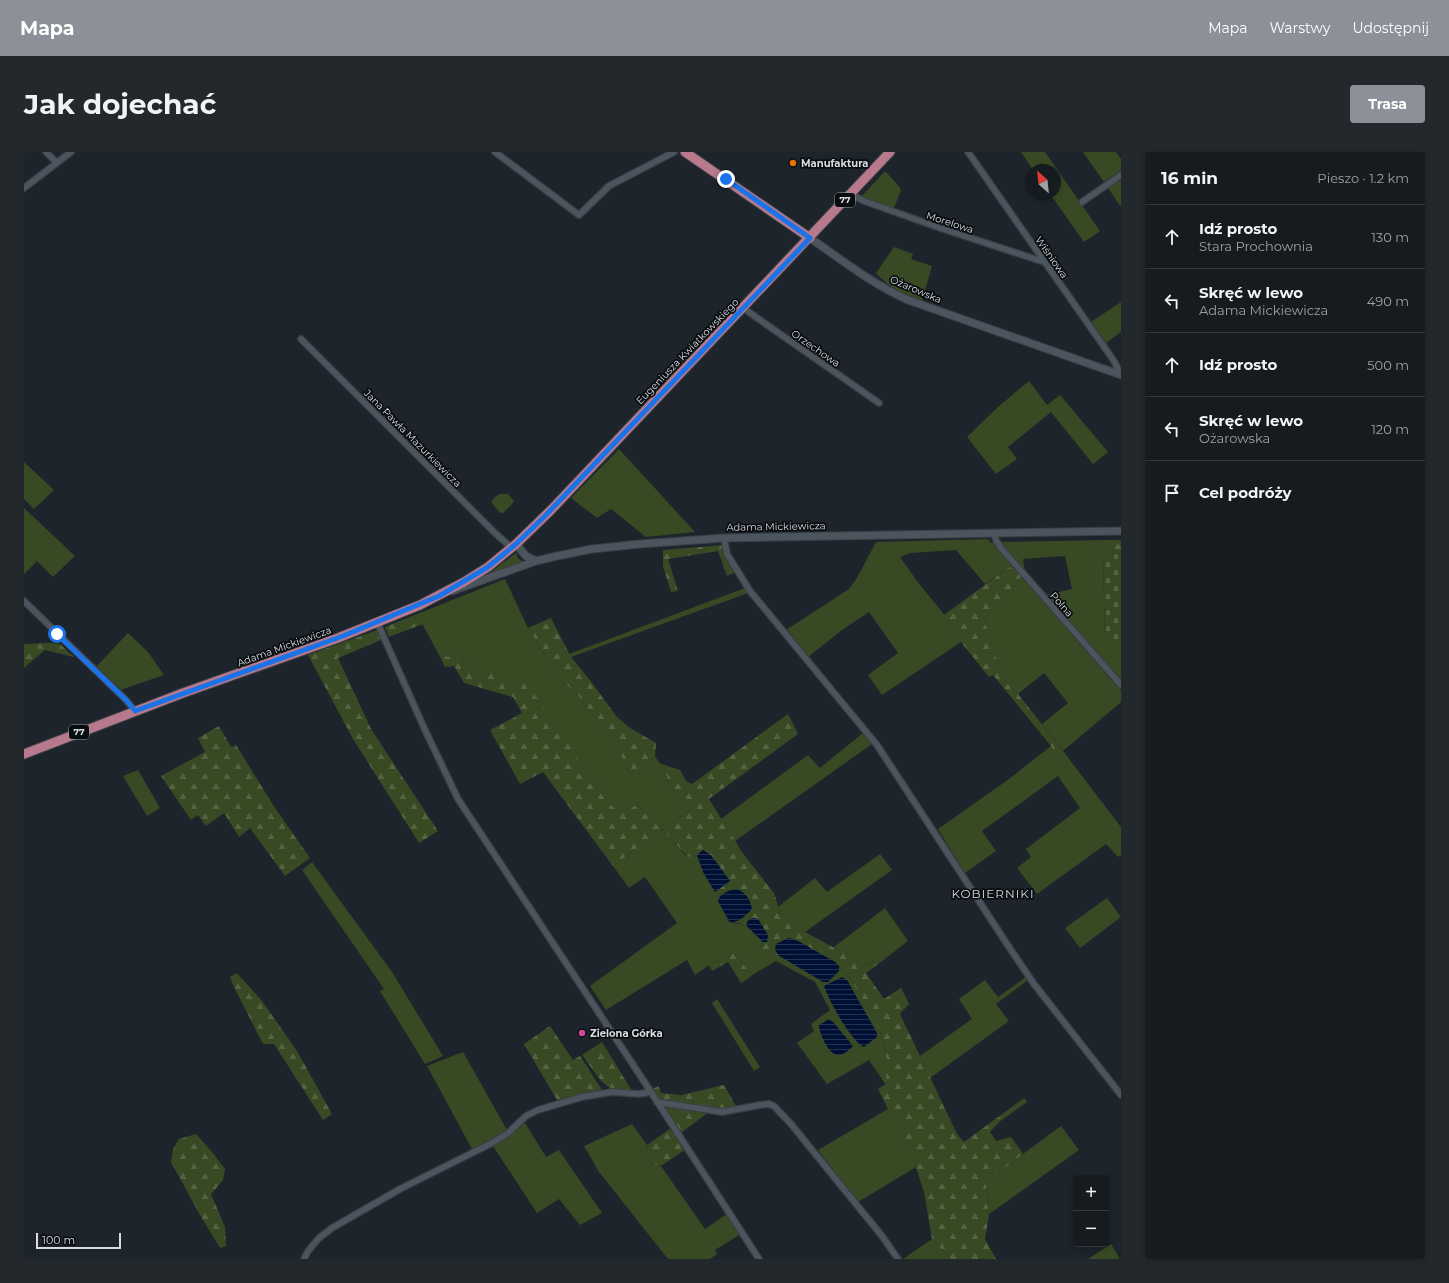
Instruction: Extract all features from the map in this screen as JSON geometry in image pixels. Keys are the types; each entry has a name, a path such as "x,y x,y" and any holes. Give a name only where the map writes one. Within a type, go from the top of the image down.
{"main road":[{"name":"Ożarowska","path":"685,152 810,238"},
{"name":"Eugeniusza Kwiatkowskiego","path":"514,546 551,510 744,308 890,152"},
{"name":"Adama Mickiewicza","path":"135,711 333,640 439,596 483,570 514,546"},
{"name":"77","path":"24,754 135,711"}],"street":[{"path":"46,152 57,163"},
{"path":"24,188 71,152"},
{"path":"495,152 579,215 609,186 674,152"},
{"name":"Wiśniowa","path":"968,152 1114,361 1119,374"},
{"path":"1082,202 1121,175"},
{"name":"Morelowa","path":"851,194 864,201 933,226 1044,262"},
{"name":"Ożarowska","path":"810,238 889,292 1119,374"},
{"name":"Orzechowa","path":"744,308 879,403"},
{"name":"Jana Pawła Mazurkiewicza","path":"301,339 495,533 514,546"},
{"name":"Adama Mickiewicza","path":"439,596 536,562 574,552 604,548 724,538 1121,530"},
{"name":"Polna","path":"994,533 1001,548 1121,685"},
{"path":"724,538 727,554 750,591 876,745 1034,984 1121,1095"},
{"path":"514,546 536,562"},
{"path":"24,602 126,700 135,711"},
{"path":"377,622 425,730 458,799 759,1259"},
{"path":"304,1259 308,1251 319,1238 332,1228 400,1189 492,1144 508,1133 526,1116 538,1110 582,1097 612,1092 639,1094 651,1092"},
{"path":"657,1102 722,1112 746,1109 760,1105 769,1104 774,1106 791,1124 882,1236 898,1259"}],"green space":[{"path":"1021,152 1045,152 1053,164 1029,164"},
{"path":"1083,152 1116,152 1121,159 1121,170 1104,182"},
{"path":"885,171 901,190 894,208 862,197"},
{"path":"1061,175 1100,231 1084,242 1054,200 1061,200"},
{"path":"1121,180 1121,207 1108,188"},
{"path":"894,247 913,254 911,259 932,266 922,301 892,287 876,273"},
{"path":"1121,302 1121,332 1106,343 1091,322"},
{"path":"1029,381 1047,405 1060,395 1108,452 1093,464 1051,412 1008,447 1017,459 996,474 967,437 999,406"},
{"path":"619,449 695,532 646,537 611,509 597,518 571,498"},
{"path":"24,462 54,490 34,509 24,499"},
{"path":"499,494 508,494 514,501 503,513 500,513 492,503 492,500"},
{"path":"24,508 75,556 53,577 37,561 24,574"},
{"path":"988,539 991,543 995,542 1012,565 985,584 956,550 910,553 900,557 917,581 951,623 961,642 882,695 868,675 898,653 869,612 842,630 808,657 786,630 849,589 858,576 876,542"},
{"path":"1106,540 1102,551 1105,641 1121,641 1121,680 1046,595 1072,589 1065,556 1023,559 1025,571 1001,542"},
{"path":"1106,540 1121,540 1121,553 1103,554 1102,551"},
{"path":"724,545 725,555 735,572 727,576 718,551 668,559 678,591 671,592 663,566 663,550"},
{"path":"516,553 518,558 523,562 487,575"},
{"path":"1121,553 1121,641 1105,641 1103,554"},
{"path":"1012,565 1021,576 1014,586 984,619 1003,679 1018,694 1063,751 1057,757 1051,746 993,675 989,677 961,642 951,623 944,615"},
{"path":"1021,576 1121,691 1121,702 1063,751 1042,724 1068,703 1044,673 1018,694 1003,679 984,619 1014,586"},
{"path":"505,579 528,628 561,680 578,695 618,749 629,772 638,775 655,757 664,765 668,782 690,810 662,830 637,805 619,813 602,795 575,755 509,685 472,673 460,655 440,657 417,614"},
{"path":"745,588 748,593 571,657 569,654"},
{"path":"417,614 423,624 389,637 385,627"},
{"path":"551,618 571,657 616,716 630,728 656,743 655,757 638,775 629,773 618,749 578,695 561,680 528,628"},
{"path":"377,630 381,640 338,658 371,729 438,831 419,843 353,739 308,655"},
{"path":"128,633 148,652 164,675 123,689 123,691 96,667"},
{"path":"24,644 60,644 74,657 45,650 24,668"},
{"path":"460,655 472,673 492,665 509,685 527,683 602,795 619,813 637,805 662,830 613,866 543,772 520,784 490,730 522,713 513,697 464,683 454,666 445,667 440,657"},
{"path":"788,714 798,734 709,799 742,852 774,893 780,913 805,932 844,953 862,966 875,961 881,962 866,973 884,999 901,988 909,1004 900,1014 957,1134 964,1142 1024,1098 1027,1102 999,1122 990,1132 996,1141 1011,1137 1023,1154 986,1183 989,1216 985,1239 996,1259 951,1259 932,1239 924,1192 901,1123 888,1109 878,1089 886,1084 886,1055 880,1031 850,978 835,962 798,941 789,938 783,940 775,949 778,955 766,956 760,946 763,942 767,942 749,919 746,925 734,922 744,917 730,890 720,896 715,892 729,880 703,850 697,855 688,857 662,830 690,810 668,782 664,765 680,770 686,781 692,784"},
{"path":"219,726 231,747 236,745 275,808 310,858 285,876 250,828 239,837 224,813 206,826 198,815 191,820 161,776 205,752 198,738"},
{"path":"863,733 872,744 735,841 721,819 808,755 820,768"},
{"path":"1051,746 1057,756 1063,751 1121,827 1121,855 1118,857 1106,844 1037,894 1017,868 1031,857 1026,849 1080,808 1058,776 982,831 996,851 965,873 938,829 1009,779"},
{"path":"138,770 160,808 147,816 123,776"},
{"path":"662,830 687,857 697,855 709,882 720,896 718,901 729,922 746,925 763,942 760,946 778,954 835,962 850,978 880,1031 886,1055 886,1085 869,1060 827,1084 797,1043 814,1031 811,1024 830,1010 815,982 776,961 752,975 734,953 715,961 695,975 687,960 606,1010 590,986 677,923 645,877 629,888 613,866"},
{"path":"880,854 892,870 805,932 780,913 778,907 815,878 827,892"},
{"path":"312,862 392,972 443,1056 425,1064 380,991 384,989 302,870"},
{"path":"1107,898 1121,917 1080,948 1065,928"},
{"path":"885,908 908,941 881,962 874,961 862,966 834,947"},
{"path":"734,953 752,975 741,983 728,962 712,971 709,965"},
{"path":"237,973 262,1001 297,1051 332,1114 323,1120 274,1044 263,1044 230,977"},
{"path":"1026,977 1028,980 996,1004 1009,1021 930,1078 920,1056 972,1019 959,999 985,980 998,997"},
{"path":"717,999 760,1067 754,1071 712,1003"},
{"path":"550,1026 573,1060 580,1056 602,1090 557,1100 524,1044"},
{"path":"602,1042 632,1091 614,1091 601,1081 582,1055"},
{"path":"463,1052 507,1130 472,1149 427,1066"},
{"path":"724,1085 737,1108 722,1110 658,1100 652,1089 659,1086 661,1093 681,1095"},
{"path":"662,1104 710,1111 681,1133 689,1147 661,1166 651,1164 646,1151 647,1145 671,1128"},
{"path":"888,1109 901,1123 916,1167 858,1202 818,1150"},
{"path":"525,1123 546,1157 559,1150 602,1213 580,1225 559,1199 537,1213 493,1146"},
{"path":"632,1124 647,1145 646,1151 651,1164 661,1166 705,1229 727,1214 741,1234 715,1250 717,1254 710,1259 668,1259 599,1172 584,1146"},
{"path":"1061,1126 1079,1150 989,1214 986,1183"},
{"path":"196,1134 225,1169 223,1180 211,1194 225,1227 226,1246 220,1248 171,1162 173,1149 179,1139"},
{"path":"932,1239 951,1259 903,1259"},
{"path":"1111,1244 1120,1259 1088,1259 1106,1247 1109,1247"}],"water":[{"path":"703,850 711,855 730,881 715,892 703,872 697,855"},
{"path":"737,889 743,892 747,897 752,909 739,920 730,922 718,901 726,892"},
{"path":"749,919 758,919 768,935 767,942 763,942 746,925"},
{"path":"789,938 798,941 835,962 839,966 839,971 828,982 823,982 778,955 775,949 776,944"},
{"path":"842,977 847,980 877,1033 877,1037 864,1047 847,1029 835,1010 824,986"},
{"path":"829,1019 853,1046 847,1052 839,1055 835,1054 825,1043 819,1029 819,1025"}],"place":[{"name":"Manufaktura","path":"793,163"},
{"name":"Zielona Górka","path":"582,1033"}],"district":[{"name":"KOBIERNIKI","path":"993,894"}],"route":[{"path":"57,634 126,700 135,711 370,626 439,596 483,570 504,555 532,530 810,238 726,179"}]}
